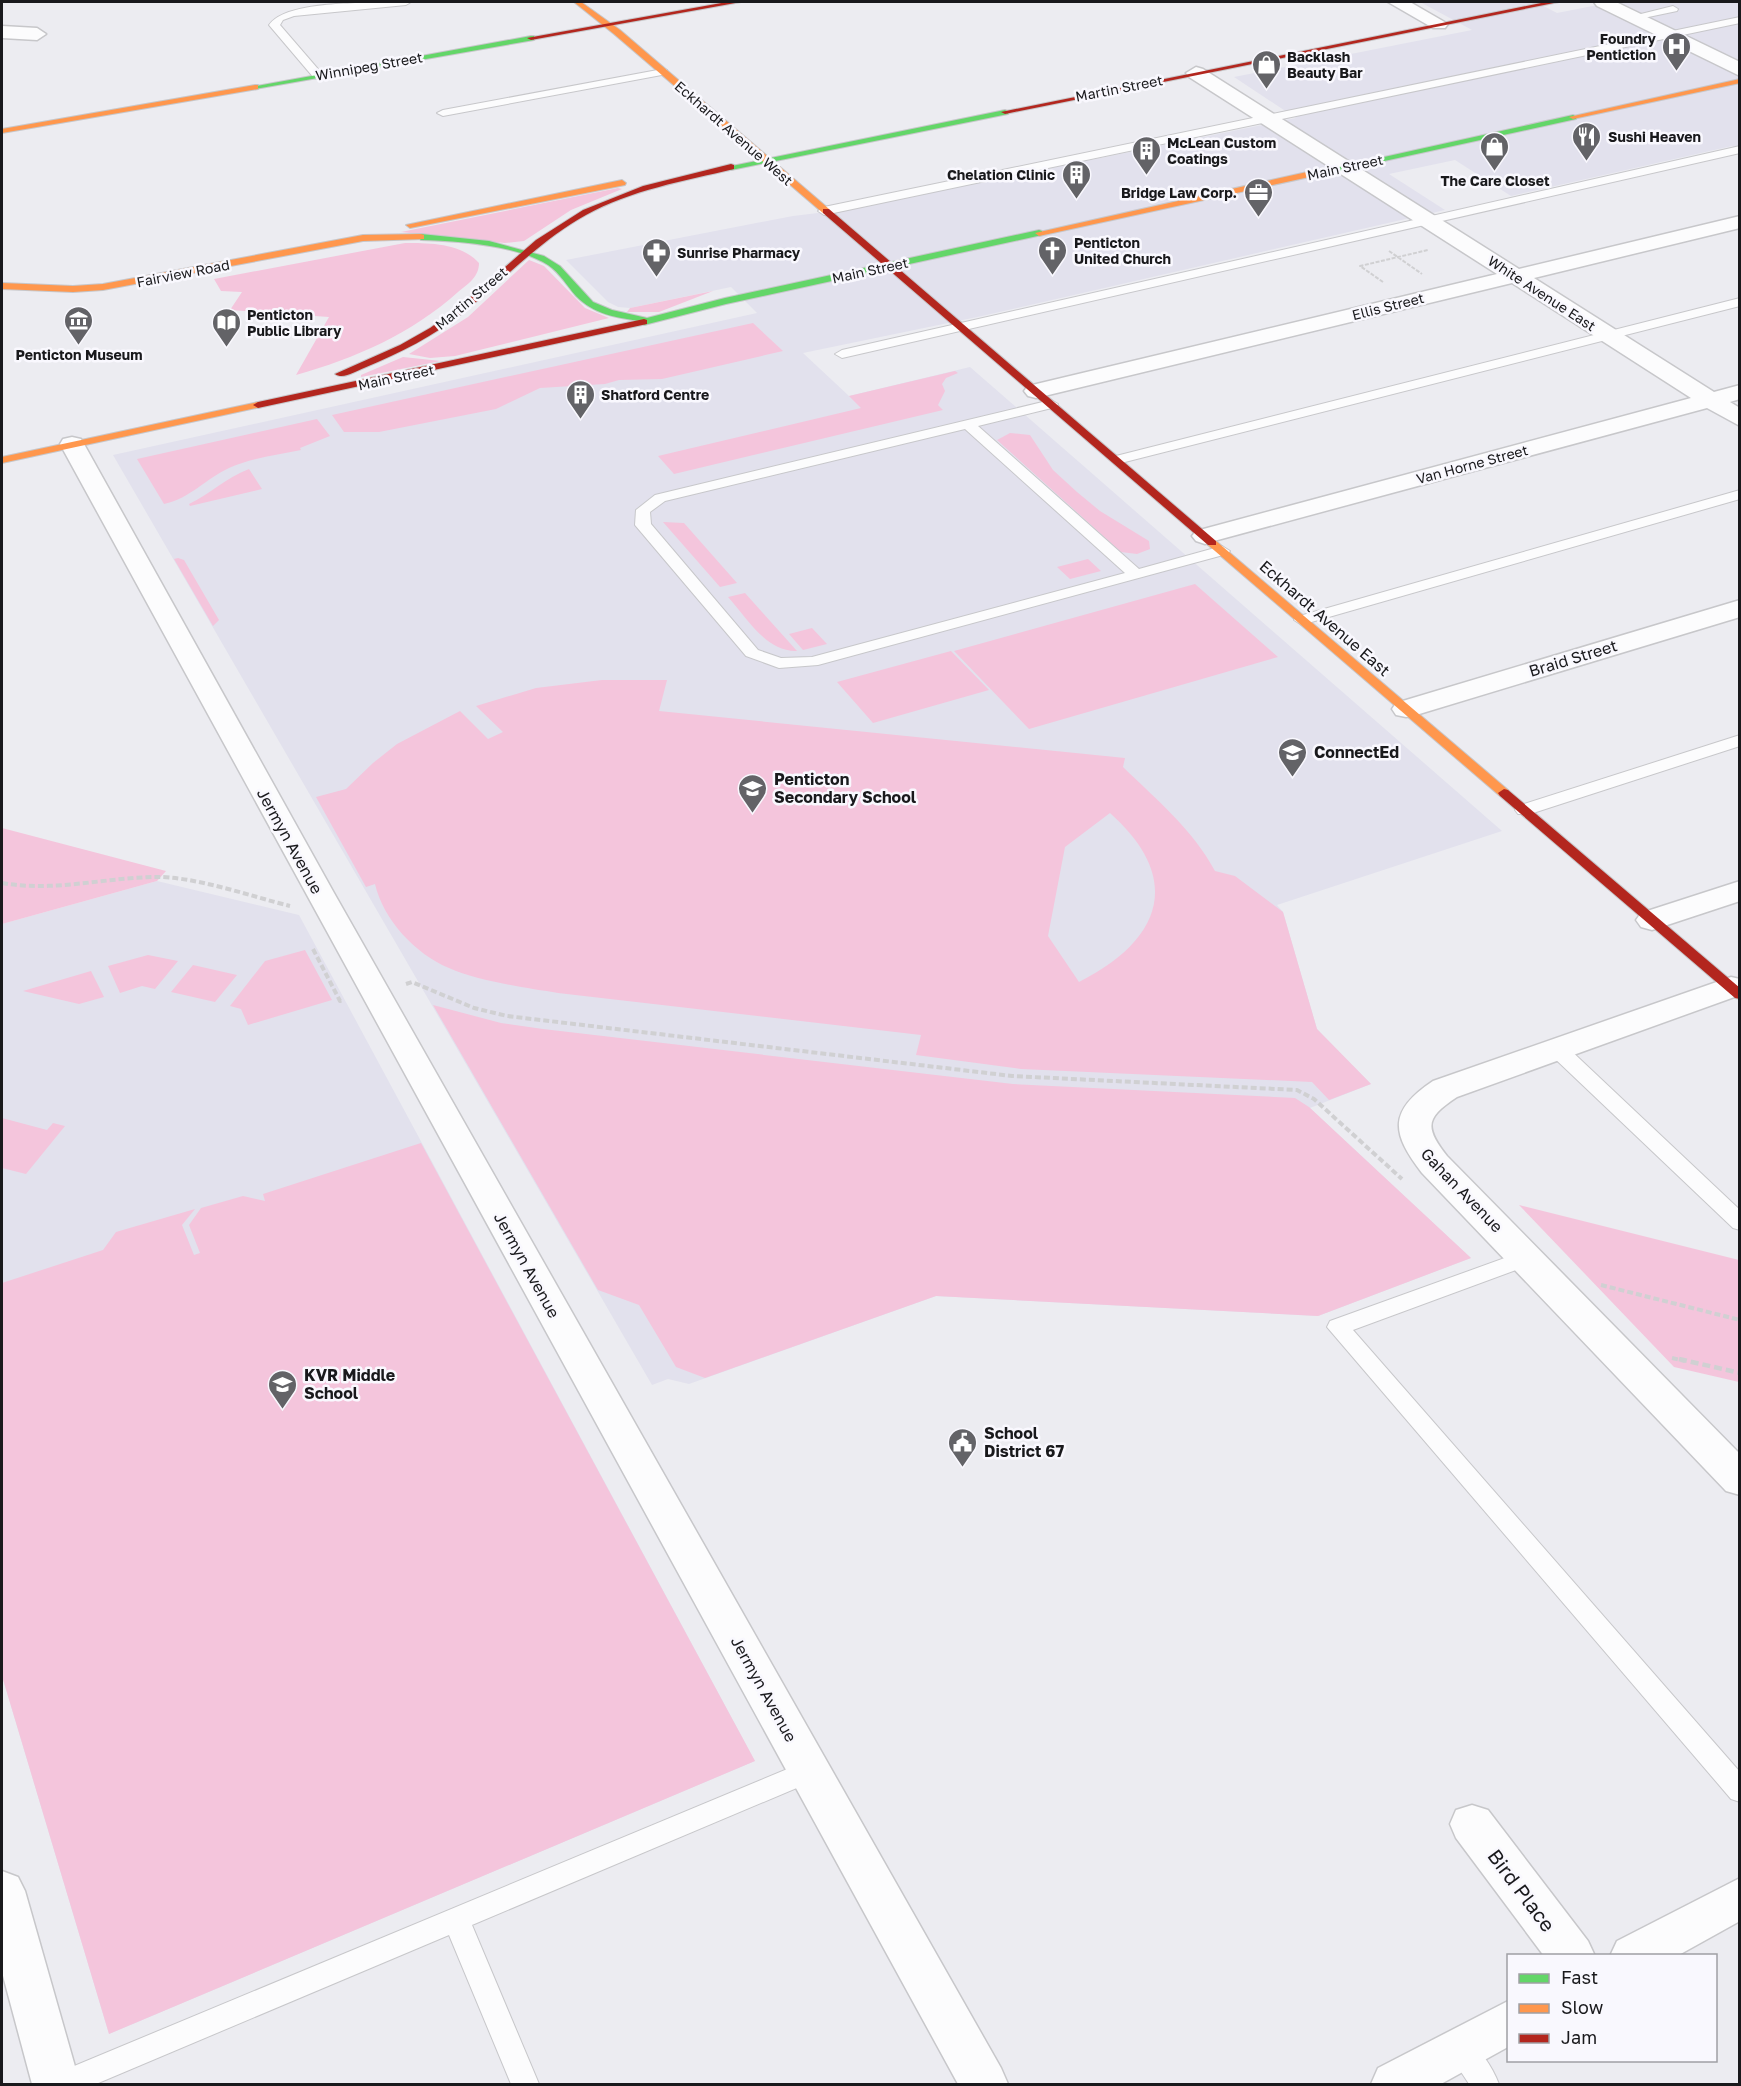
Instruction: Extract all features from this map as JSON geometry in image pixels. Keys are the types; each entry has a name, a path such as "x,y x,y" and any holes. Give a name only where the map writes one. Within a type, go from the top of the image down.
{"main road":[{"name":"Eckhardt Avenue West","path":"577,2 663,72 890,266"},
{"name":"Winnipeg Street","path":"2,131 737,2"},
{"name":"Martin Street","path":"250,406 405,347 450,318 525,252 555,230 598,207 683,177 1555,2"},
{"name":"Main Street","path":"2,460 250,406 360,385 658,320 725,301 1740,81"},
{"name":"Martin Street","path":"363,238 373,232 633,181 683,177"},
{"path":"363,238 437,237 525,252 550,263 589,303 604,311 635,318 658,320"},
{"name":"Fairview Road","path":"2,286 73,289 104,287 363,238"},
{"name":"Eckhardt Avenue East","path":"890,266 1735,991"}],"street":[{"path":"1398,2 1439,24"},
{"path":"1603,2 1740,70"},
{"path":"2,32 37,34"},
{"name":"White Avenue East","path":"1196,73 1740,419"},
{"name":"Ellis Street","path":"1044,398 1515,276 1740,222"},
{"name":"Van Horne Street","path":"1214,543 1740,392"},
{"name":"Jermyn Avenue","path":"72,444 984,2085"},
{"name":"Braid Street","path":"1407,709 1740,608"},
{"path":"1652,920 1740,890"},
{"name":"Gahan Avenue","path":"1735,991 1445,1089 1432,1095 1415,1115 1413,1126 1422,1152 1740,1480"},
{"name":"Bird Place","path":"1472,1824 1570,1954"},
{"path":"2,1891 56,2085"},
{"path":"1637,1954 1740,1898"},
{"path":"1395,2085 1473,2067 1507,2025"}],"lane":[{"path":"318,76 274,25 279,18 292,13 406,2"},
{"path":"1634,17 1673,9"},
{"path":"824,211 1740,20"},
{"path":"443,113 663,72"},
{"path":"842,354 1740,149"},
{"path":"1117,460 1740,303"},
{"path":"1044,398 969,425 660,498 643,510 644,525 752,653 779,663 812,662 1136,574 1214,543"},
{"path":"969,425 1136,574"},
{"path":"1302,620 1740,494"},
{"path":"1524,810 1740,740"},
{"path":"1558,1050 1740,1223"},
{"path":"1527,1258 1338,1327 1740,1791"},
{"path":"65,2085 809,1771"},
{"path":"456,1919 525,2085"}],"path":[{"path":"1384,283 1360,266 1438,248"},
{"path":"1389,251 1430,279"},
{"path":"2,883 30,888 155,877 179,879 289,904 294,913"},
{"path":"309,941 340,1001 352,998"},
{"path":"408,983 412,982 474,1008 519,1017 1012,1076 1297,1090 1314,1099 1407,1184"},
{"path":"1599,1285 1740,1320"}],"shaded area":[{"name":"Penticton Secondary School","path":"1420,2 1536,2 1557,13 1613,2 1739,2 1739,150 1732,146 1511,196 1455,160 1389,174 1445,210 982,316 803,353 849,396 970,367 1502,831 1277,905 1283,912 1317,1029 1371,1084 1310,1108 1471,1258 1318,1316 936,1296 689,1384 668,1379 652,1385 113,455 757,313 731,287 630,308 618,307 608,302 566,260 793,216 851,209 1296,118 1234,77 1472,30"},
{"path":"622,189 571,210 524,241 505,243 401,232"},
{"path":"405,243 435,244 463,251 479,263 479,268 469,283 440,307 402,332 340,361 296,375 329,317 230,310 242,292 221,291 214,279"},
{"path":"529,260 544,266 585,308 609,318 455,356 430,358 409,354 468,317"},
{"path":"713,291 659,312 627,312 630,308"},
{"path":"753,323 783,351 662,379 619,380 605,384 540,388 496,409 379,432 344,432 332,415"},
{"path":"403,357 441,361 361,377 361,375"},
{"path":"955,371 958,373 946,378 942,384 945,391 938,405 943,410 674,474 658,456 861,408 849,396"},
{"path":"317,419 330,436 300,448 301,450 255,459 229,468 190,493 164,504 137,459"},
{"path":"1010,433 1030,435 1053,470 1100,511 1149,541 1150,549 1137,554 1121,552 997,440"},
{"path":"249,469 262,489 190,506 189,504 233,476"},
{"path":"663,522 684,523 737,583 720,587"},
{"path":"174,559 184,560 219,620 213,626"},
{"path":"1088,559 1101,571 1070,579 1057,567"},
{"path":"1195,584 1278,657 1029,729 954,651"},
{"path":"745,593 797,651 776,646 758,633 728,597"},
{"path":"812,628 827,644 803,650 789,634"},
{"path":"951,651 989,690 873,723 837,682"},
{"path":"602,680 667,680 659,711 1125,758 1123,767 1185,829 1215,871 1235,876 1283,912 1317,1029 1371,1084 1329,1100 1312,1082 1021,1069 916,1055 921,1035 558,993 488,980 461,973 436,962 402,934 385,910 375,884 366,887 316,797 346,789 397,744 460,711 488,739 503,732 476,706 536,688","holes":["1110,813 1133,837 1148,861 1155,884 1153,906 1145,927 1129,947 1107,965 1079,982 1048,936 1065,847"]},
{"path":"2,828 166,871 157,881 2,924"},
{"name":"KVR Middle School","path":"157,881 299,915 755,1761 109,2034 2,1676 2,924"},
{"path":"305,950 332,1000 248,1025 241,1009 230,1006 265,961"},
{"path":"148,955 178,961 155,989 142,986 120,993 108,966"},
{"path":"193,965 237,975 215,1002 171,992"},
{"path":"91,971 104,997 79,1004 23,991"},
{"path":"433,1005 501,1023 543,1029 1013,1084 1295,1098 1309,1107 1471,1258 1318,1316 936,1296 705,1378 676,1367 639,1305 598,1290"},
{"path":"2,1118 47,1130 53,1123 65,1126 26,1174 2,1168"},
{"name":"KVR Middle School","path":"421,1143 755,1761 109,2034 2,1676 2,1283 103,1250 116,1232 195,1209 182,1225 194,1255 200,1253 189,1225 201,1208 243,1196 265,1201 263,1194"},
{"path":"1519,1205 1739,1260 1739,1382 1674,1367"}],"traffic: fast":[{"path":"255,87 531,38"},
{"path":"731,167 1005,112"},
{"path":"1334,169 1573,117"},
{"path":"644,322 725,301 1039,233"},
{"path":"421,237 489,244 541,258 557,268 590,304 623,316 643,319"}],"traffic: slow":[{"path":"577,2 617,32 826,211"},
{"path":"1573,117 1740,81"},
{"path":"2,131 255,87"},
{"path":"1039,233 1334,169"},
{"path":"410,225 622,183"},
{"path":"2,286 73,289 103,287 363,238 421,237"},
{"path":"2,460 258,405"},
{"path":"1212,543 1504,793"}],"traffic: jam":[{"path":"531,38 737,2"},
{"path":"1005,112 1555,2"},
{"path":"340,374 388,354 433,330 461,310 552,231 567,222 605,202 646,188 731,167"},
{"path":"826,211 1212,543"},
{"path":"258,405 644,322"},
{"path":"1504,793 1740,995"}],"place":[{"name":"Foundry Pentiction","path":"1677,72"},
{"name":"Backlash Beauty Bar","path":"1266,90"},
{"name":"Sushi Heaven","path":"1587,162"},
{"name":"The Care Closet","path":"1495,172"},
{"name":"McLean Custom Coatings","path":"1146,176"},
{"name":"Chelation Clinic","path":"1076,200"},
{"name":"Bridge Law Corp.","path":"1258,218"},
{"name":"Penticton United Church","path":"1053,276"},
{"name":"Sunrise Pharmacy","path":"656,278"},
{"name":"Penticton Museum","path":"79,346"},
{"name":"Penticton Public Library","path":"226,348"},
{"name":"Shatford Centre","path":"580,420"},
{"name":"ConnectEd","path":"1293,778"},
{"name":"Penticton Secondary School","path":"753,814"},
{"name":"KVR Middle School","path":"283,1410"},
{"name":"School District 67","path":"963,1468"}]}
